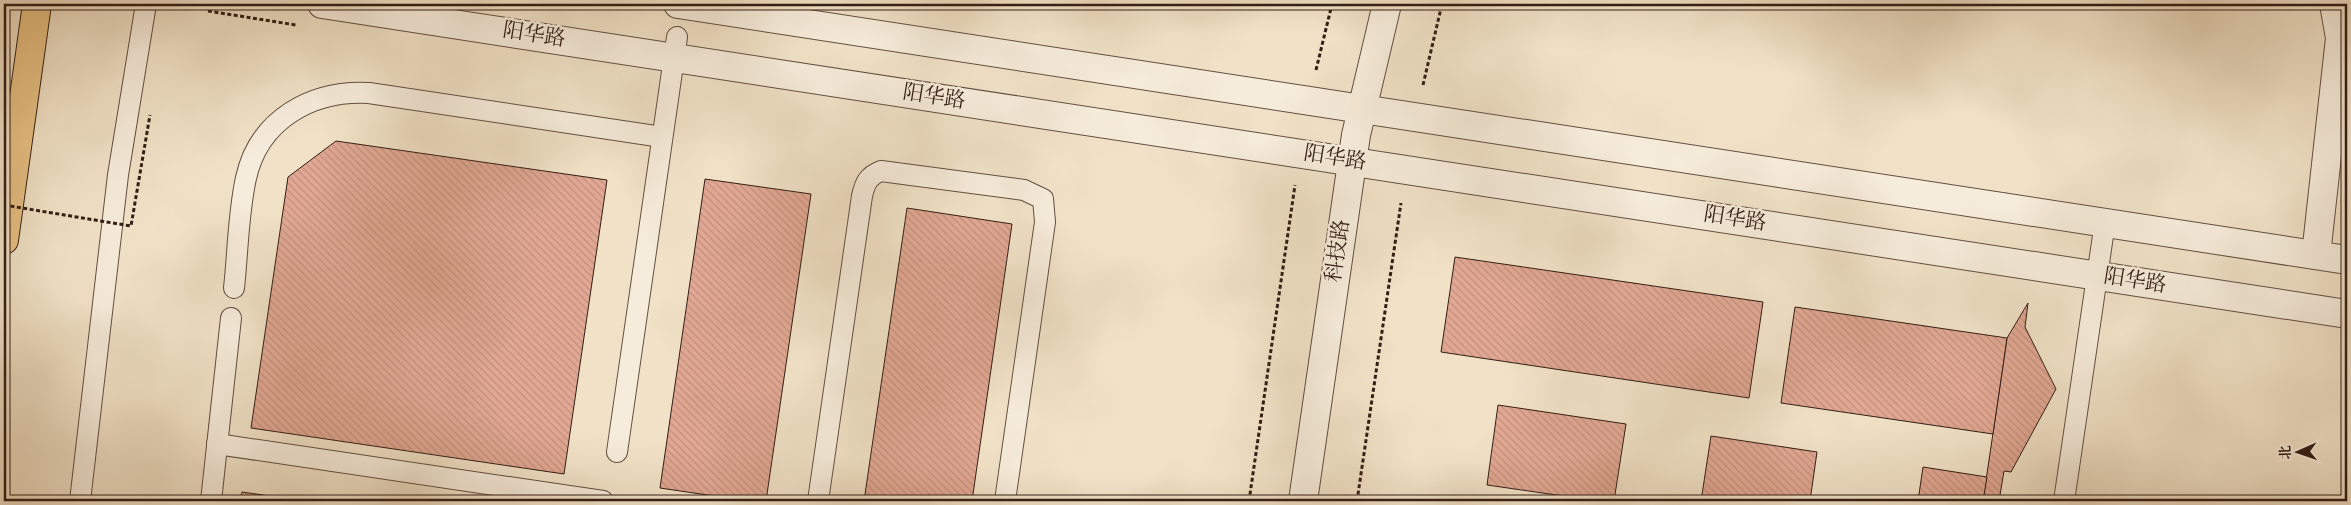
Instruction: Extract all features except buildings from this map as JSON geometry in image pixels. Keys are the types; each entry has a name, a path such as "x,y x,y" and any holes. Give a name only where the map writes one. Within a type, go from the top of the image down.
{"highway":[{"path":"4,240 37,4"}],"street":[{"name":"阳华路","path":"322,4 2347,314"},
{"path":"678,4 2347,260"},
{"name":"科技路","path":"1303,501 1352,162 1387,4"},
{"path":"2316,255 2344,38 2334,4"}],"lane":[{"path":"80,501 118,175 146,4"},
{"path":"616,452 677,37"},
{"path":"234,288 244,194 251,162 263,141 278,122 291,112 320,97 336,94 369,94 662,137"},
{"path":"818,501 862,196 865,184 872,174 888,171 1024,190 1042,199 1045,222 1005,501"},
{"path":"2064,501 2105,222"},
{"path":"211,501 231,318"},
{"path":"217,444 603,501"}],"path":[{"path":"1315,76 1332,4"},
{"path":"1421,93 1442,4"},
{"path":"4,205 131,226 150,115"},
{"path":"1248,501 1296,177"},
{"path":"1357,501 1402,194"}]}
